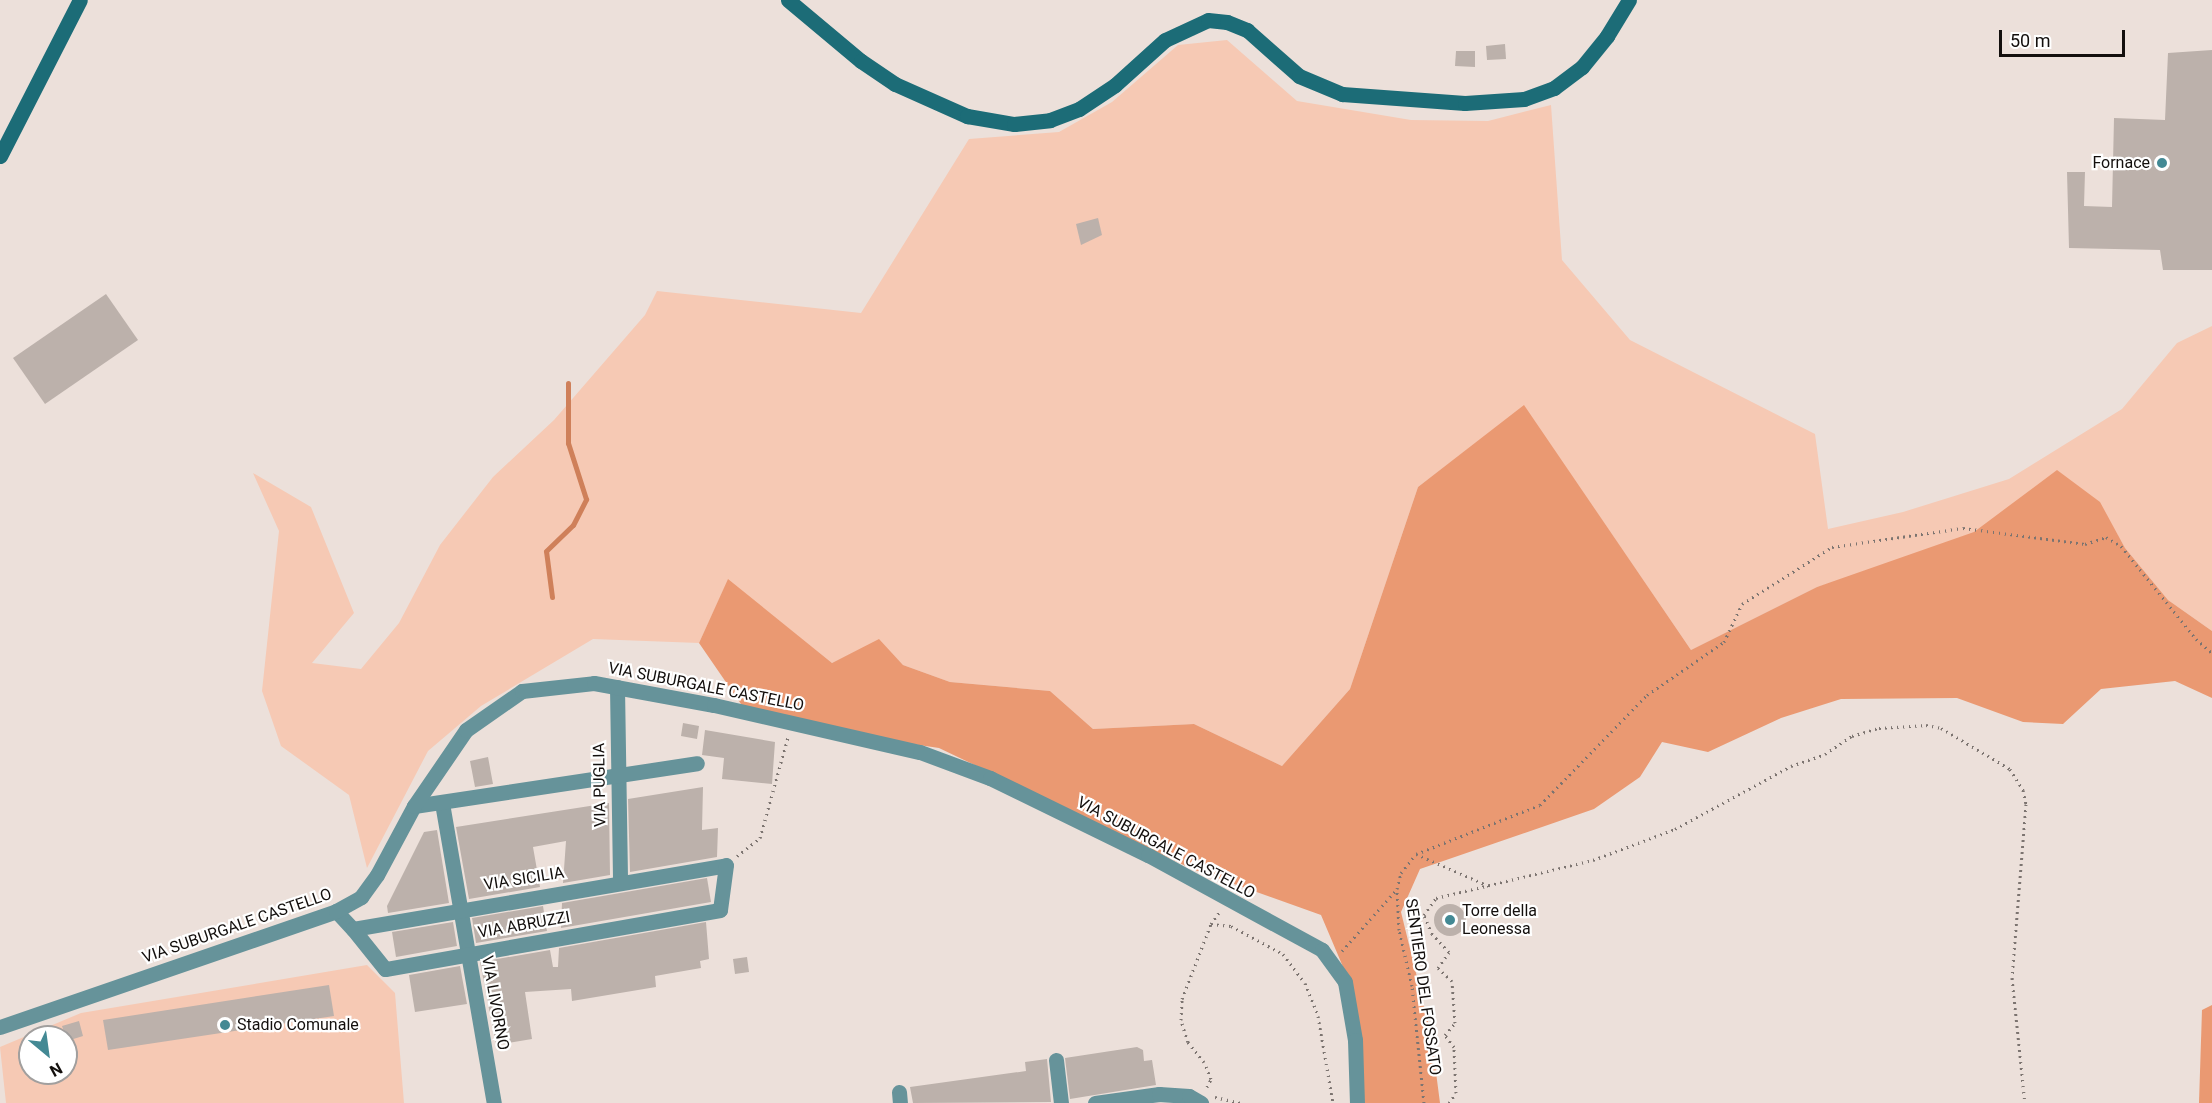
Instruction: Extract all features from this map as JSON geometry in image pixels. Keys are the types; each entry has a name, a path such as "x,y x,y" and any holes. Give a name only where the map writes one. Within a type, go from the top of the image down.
{"main road":[{"path":"0,156 80,0"},
{"path":"788,0 861,62 895,84 967,116 1014,124 1050,120 1079,109 1115,85 1165,40 1208,20 1227,21 1247,30 1299,76 1342,94 1465,103 1524,99 1554,88 1582,67 1603,42 1629,0"}],"street":[{"name":"VIA SUBURGALE CASTELLO","path":"0,1027 336,912 361,897 377,875 414,806 466,730 522,692 594,683 920,752 990,778 1148,855 1322,950 1345,982 1355,1040 1357,1103"},
{"name":"VIA PUGLIA","path":"617,687 620,882"},
{"path":"414,806 697,763"},
{"name":"VIA LIVORNO","path":"442,802 494,1103"},
{"name":"VIA SICILIA","path":"353,929 460,908 726,865"},
{"name":"VIA ABRUZZI","path":"353,929 385,969 720,910 726,865"},
{"path":"336,912 353,929"},
{"path":"1056,1060 1061,1103"},
{"path":"1095,1103 1160,1094 1201,1101"}],"path":[{"path":"1416,854 1540,805 1647,695 1724,642 1742,604 1832,547 1963,528 2085,544 2106,537 2121,546 2196,639 2212,653"},
{"path":"726,865 760,838 791,723"},
{"path":"1449,1103 1456,1093 1454,1047 1445,1035 1455,1023 1452,981 1438,968 1449,952 1432,934 1424,915 1436,898 1593,860 1675,829 1791,766 1825,754 1852,736 1900,725 1941,728 2010,769 2017,778 2026,804 2012,978 2025,1103"},
{"path":"1416,854 1490,886"},
{"name":"SENTIERO DEL FOSSATO","path":"1416,854 1401,873 1397,889 1424,1103"},
{"path":"1331,963 1397,889"},
{"path":"1201,1101 1211,1079 1204,1062 1188,1042 1180,1020 1182,999 1211,924 1228,900"},
{"path":"1211,924 1231,926 1283,954 1305,983 1318,1016 1333,1103"},
{"path":"1201,1101 1220,1096 1242,1103"}],"shaded area":[{"path":"1227,40 1297,101 1411,120 1488,121 1551,105 1562,260 1630,340 1815,434 1828,529 1903,512 2009,479 2122,409 2177,343 2212,326 2212,631 2168,600 2125,548 2099,502 1817,587 1691,650 1524,406 1418,487 1350,689 1282,766 1194,724 1093,729 1050,691 950,682 903,665 879,640 832,663 728,580 699,643 593,639 481,706 428,751 367,868 349,795 281,746 262,691 279,531 253,473 311,507 354,613 312,663 361,669 399,623 440,545 493,477 554,420 645,315 657,291 861,313 969,139 1059,132 1112,102 1178,45"},
{"path":"1524,405 1691,650 1817,587 1974,532 2057,470 2100,502 2125,548 2168,600 2212,631 2212,698 2175,681 2101,689 2063,724 2023,722 1957,698 1841,699 1781,718 1708,752 1662,742 1640,777 1594,809 1420,869 1401,912 1431,1034 1440,1103 1359,1103 1349,981 1321,915 1192,869 939,748 752,720 699,643 728,579 832,663 879,639 903,665 950,682 1050,691 1093,729 1194,724 1282,766 1350,689 1418,487"},
{"name":"Stadio Comunale","path":"367,965 395,993 404,1103 6,1103 0,1047 18,1039 18,1085 78,1085 78,1025 52,1025 81,1013"},
{"path":"2212,1005 2212,1103 2199,1103 2202,1010"}],"building":[{"path":"1505,44 1506,59 1487,60 1486,46"},
{"name":"Fornace","path":"2212,50 2212,270 2163,270 2160,250 2069,248 2067,172 2085,172 2084,206 2112,207 2114,118 2165,120 2168,53"},
{"path":"1456,51 1475,51 1475,67 1455,66"},
{"path":"1098,218 1102,235 1081,245 1076,224"},
{"path":"106,294 138,340 45,404 13,358"},
{"path":"683,723 699,726 697,739 681,736"},
{"path":"705,730 775,742 772,784 722,779 724,758 702,755"},
{"path":"488,757 493,784 475,787 470,761"},
{"path":"703,787 702,830 718,828 717,857 630,872 628,799"},
{"path":"609,803 610,875 563,883 566,841 533,847 540,887 469,899 456,827"},
{"path":"437,830 449,903 388,913 387,906 424,832"},
{"path":"707,878 711,902 561,928 562,903"},
{"name":"Torre della Leonessa","path":"1450,904 1461,909 1466,920 1461,931 1450,936 1439,931 1434,920 1439,909"},
{"path":"543,906 547,931 476,943 472,918"},
{"path":"453,922 457,946 396,957 392,932"},
{"path":"706,922 709,959 700,961 701,968 655,976 656,987 572,1001 571,989 525,992 532,1039 496,1045 480,962 550,950 553,967 558,967 559,948"},
{"path":"747,957 749,972 735,974 733,959"},
{"path":"460,966 467,1004 415,1012 409,975"},
{"path":"329,985 334,1016 108,1050 103,1020"},
{"path":"79,1021 83,1036 78,1038 78,1025 65,1025"},
{"path":"1137,1047 1143,1050 1144,1061 1152,1060 1156,1085 1070,1099 1065,1058"},
{"path":"1047,1059 1051,1102 913,1103 910,1087 1026,1071 1025,1062"}],"waterway":[{"path":"552,597 546,551 573,525 586,499 568,443 568,383"}],"place":[{"name":"Fornace","path":"2162,163"},
{"name":"Torre della Leonessa","path":"1450,920"},
{"name":"Stadio Comunale","path":"225,1025"}]}
